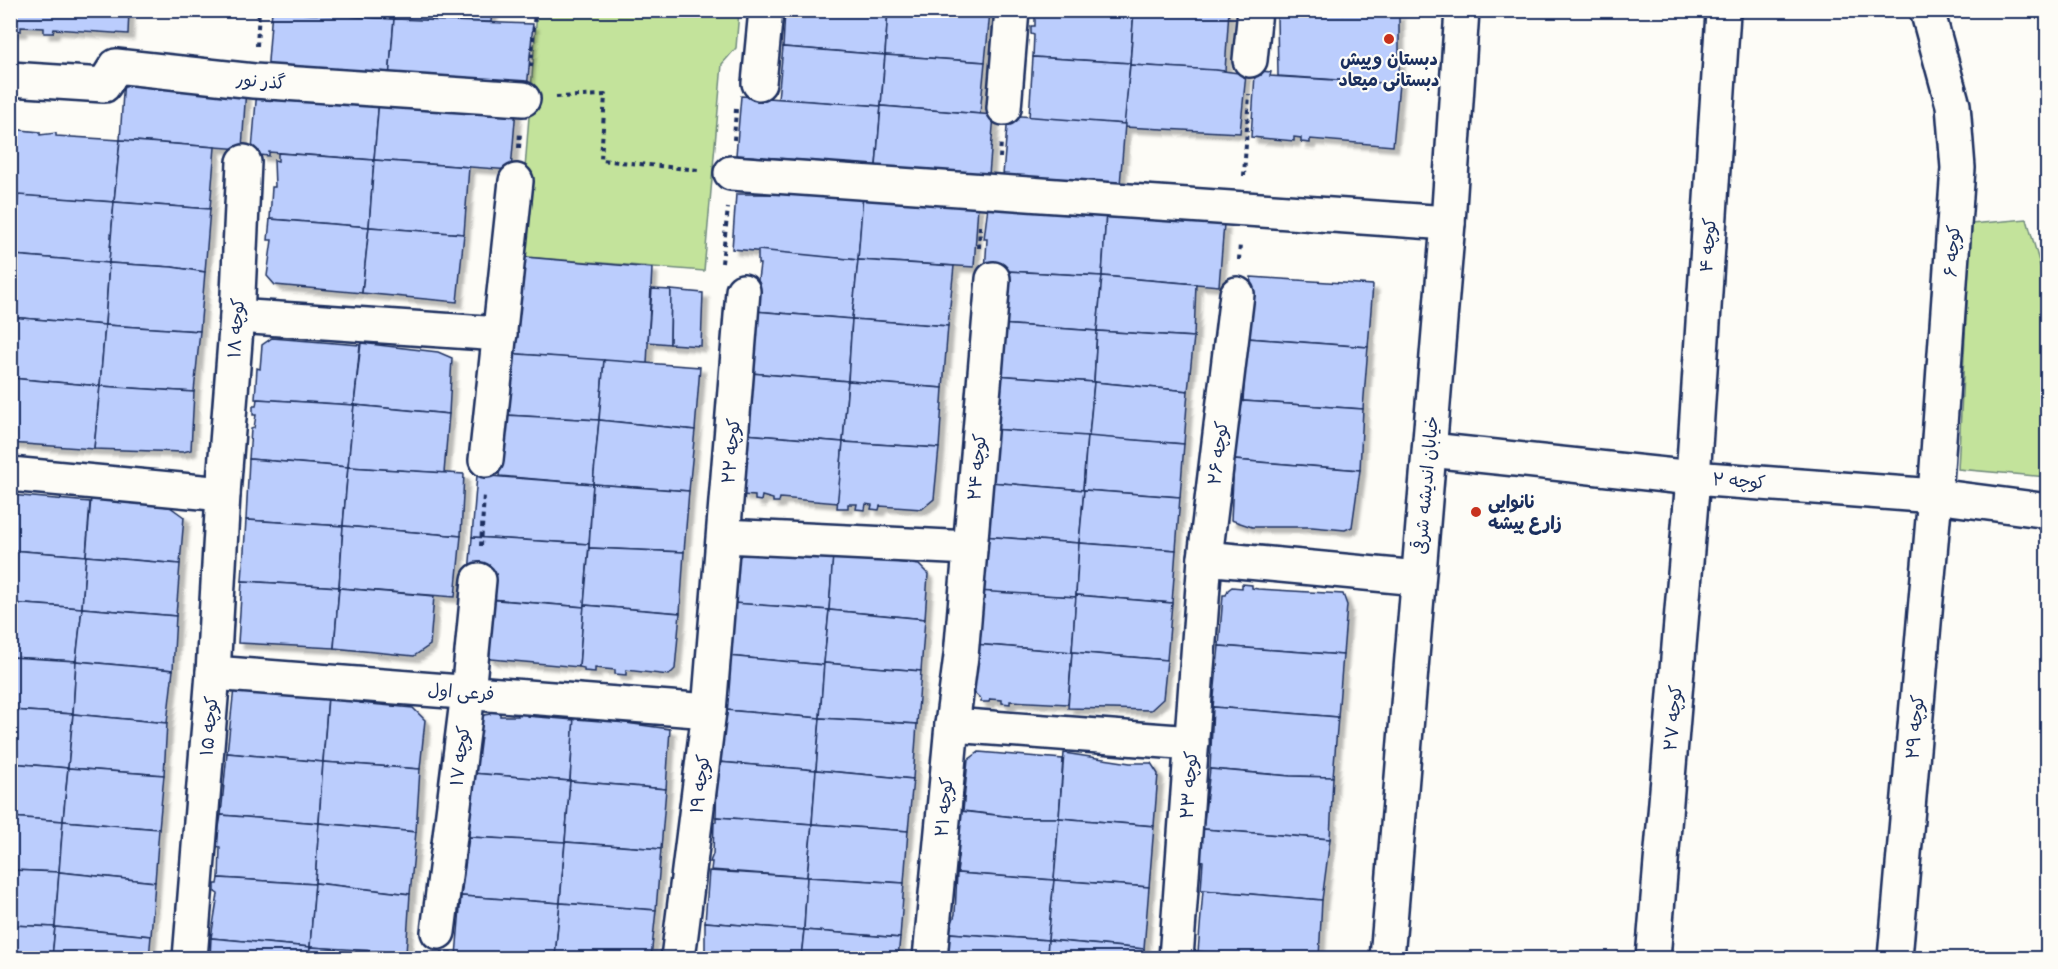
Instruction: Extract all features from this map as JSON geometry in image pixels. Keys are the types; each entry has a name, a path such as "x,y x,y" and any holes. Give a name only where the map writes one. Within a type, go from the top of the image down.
{"street":[{"path":"759,83 766,10"},
{"path":"1004,108 1012,10"},
{"path":"1251,60 1255,10"},
{"name":"خیابان اندیشه شرقی","path":"1387,958 1448,223 1462,10"},
{"name":"کوچه ۶","path":"1927,10 1953,105 1958,168 1935,496"},
{"name":"کوچه ۴","path":"1694,478 1723,13"},
{"name":"گذر نور","path":"10,78 104,85 116,66 254,81 523,99"},
{"name":"کوچه ۱۸","path":"223,494 237,316 244,162"},
{"path":"731,173 1448,223"},
{"path":"486,460 516,181"},
{"name":"کوچه ۲۴","path":"961,656 993,279"},
{"name":"کوچه ۲۲","path":"718,610 743,291"},
{"name":"کوچه ۲۶","path":"1202,612 1205,558 1237,294"},
{"path":"237,316 500,334"},
{"name":"کوچه ۲","path":"1430,450 1694,478 1935,496 2041,510 2048,513"},
{"path":"10,474 223,494"},
{"name":"کوچه ۲۷","path":"1653,958 1694,478"},
{"name":"کوچه ۱۵","path":"190,958 213,673 223,494"},
{"name":"کوچه ۲۹","path":"1894,958 1935,496"},
{"path":"724,536 970,548"},
{"path":"1205,558 1418,578"},
{"name":"کوچه ۱۷","path":"438,932 468,693 479,580"},
{"name":"کوچه ۱۹","path":"678,958 709,711 718,610"},
{"name":"کوچه ۲۳","path":"1176,958 1202,612"},
{"name":"کوچه ۲۱","path":"930,958 952,725 961,656"},
{"name":"فرعی اول","path":"213,673 709,711"},
{"path":"952,725 1192,743"}],"path":[{"path":"523,99 605,94 601,160 731,173"},
{"path":"479,580 486,460"}],"green space":[{"path":"537,11 739,11 736,48 722,64 704,271 513,256 525,169"},
{"path":"2027,219 2047,290 2047,477 1958,469 1971,224"}],"building":[{"path":"10,10 129,10 128,34 54,29 53,33 44,33 44,28 21,27 21,31 13,31 10,26"},
{"path":"272,10 300,10 299,13 394,19 389,79 267,74"},
{"path":"300,10 395,10 394,19 299,13"},
{"path":"395,10 492,10 491,22 394,19"},
{"path":"785,10 888,10 885,55 783,47"},
{"path":"888,10 990,12 985,62 885,55"},
{"path":"1033,10 1134,10 1130,63 1033,57 1034,35 1031,34 1031,26 1035,26 1035,16 1032,15"},
{"path":"1134,10 1229,10 1225,71 1130,65"},
{"path":"1291,12 1399,15 1399,84 1278,76 1277,16"},
{"path":"394,19 533,24 527,89 389,79"},
{"path":"783,47 885,55 881,106 778,99"},
{"path":"885,55 985,62 980,114 881,106"},
{"path":"1033,57 1130,63 1125,124 1029,118"},
{"path":"1130,65 1246,74 1240,133 1124,127"},
{"path":"1261,71 1271,72 1270,76 1399,84 1393,146 1310,139 1310,143 1301,142 1301,138 1294,137 1294,141 1251,137 1255,74 1261,75"},
{"path":"124,77 246,88 242,149 120,140"},
{"path":"257,89 379,99 374,160 269,152 269,156 260,155 259,151 252,150"},
{"path":"741,96 881,106 876,166 736,155"},
{"path":"379,99 516,108 511,170 374,160"},
{"path":"881,106 994,115 989,175 876,166"},
{"path":"1008,115 1125,124 1120,185 1003,175"},
{"path":"11,129 40,132 40,135 56,133 56,136 120,140 114,202 10,195"},
{"path":"120,140 215,147 210,209 114,202"},
{"path":"278,153 374,160 369,227 270,219 272,187 275,187 274,160 278,161"},
{"path":"374,160 469,167 464,234 369,227"},
{"path":"736,194 811,194 863,198 858,260 732,249"},
{"path":"863,194 978,205 974,267 858,260"},
{"path":"18,195 114,202 109,263 13,255"},
{"path":"114,202 210,209 205,272 172,267 109,263"},
{"path":"988,206 1106,213 1102,276 985,272 987,239 984,239"},
{"path":"1106,213 1224,224 1219,286 1102,276"},
{"path":"270,219 369,227 362,293 275,285 267,276 272,240 268,240"},
{"path":"369,227 464,234 457,302 362,293"},
{"path":"758,250 858,260 852,319 754,311 760,264 758,264"},
{"path":"13,255 109,263 105,325 10,317"},
{"path":"513,256 652,268 647,364 504,353"},
{"path":"858,260 954,266 948,326 852,319"},
{"path":"109,263 172,267 205,272 200,331 105,325"},
{"path":"1005,271 1102,276 1097,331 999,324"},
{"path":"1102,276 1196,284 1194,337 1097,331"},
{"path":"1251,277 1373,285 1368,347 1247,338"},
{"path":"652,289 671,290 670,344 648,342"},
{"path":"671,290 703,293 701,346 670,344"},
{"path":"754,311 852,319 848,381 750,373"},
{"path":"10,317 105,325 100,386 10,378"},
{"path":"852,319 948,326 943,388 848,381"},
{"path":"999,324 1097,331 1094,382 995,375"},
{"path":"105,325 200,331 194,392 100,386"},
{"path":"1097,331 1194,337 1188,391 1094,382"},
{"path":"272,338 360,345 354,405 255,399 257,368 260,369 262,345"},
{"path":"1247,338 1368,347 1363,409 1243,401"},
{"path":"361,343 438,352 452,358 449,414 354,405"},
{"path":"504,353 604,360 599,420 504,415"},
{"path":"604,360 700,367 695,430 599,420"},
{"path":"750,373 848,381 843,442 744,434"},
{"path":"995,375 1094,382 1089,437 991,429"},
{"path":"10,378 100,386 94,449 10,443"},
{"path":"848,381 943,388 939,448 843,442"},
{"path":"1094,382 1188,391 1184,444 1089,437"},
{"path":"100,386 194,392 191,450 183,452 94,449"},
{"path":"257,399 354,405 348,467 249,459 251,429 254,428 256,415 253,415 253,406 256,406"},
{"path":"1243,401 1363,409 1360,470 1234,460 1238,407 1241,407"},
{"path":"354,405 449,414 444,473 348,467"},
{"path":"504,415 599,420 593,484 499,476"},
{"path":"599,420 695,430 689,491 593,484"},
{"path":"991,429 1087,436 1083,490 989,482"},
{"path":"744,434 843,442 838,503 780,498 779,502 773,502 773,499 762,496 761,501 755,500 755,496 742,495"},
{"path":"1087,436 1184,444 1180,497 1083,490"},
{"path":"843,442 939,448 934,499 922,509 880,506 879,510 871,509 872,505 866,504 865,510 856,509 857,504 848,504 848,508 837,508"},
{"path":"249,459 348,467 343,526 246,520"},
{"path":"1234,460 1360,470 1352,527 1345,530 1312,527 1252,527 1231,520"},
{"path":"348,467 464,474 461,536 343,526"},
{"path":"477,475 593,484 589,544 472,537"},
{"path":"989,482 1084,490 1079,543 981,536"},
{"path":"593,484 689,491 684,552 589,548"},
{"path":"1084,490 1180,497 1176,550 1079,543"},
{"path":"10,495 90,502 86,556 10,550"},
{"path":"91,498 170,507 184,517 180,564 86,556"},
{"path":"246,520 343,526 339,587 242,581"},
{"path":"343,526 461,536 455,597 339,588"},
{"path":"981,536 1079,543 1076,597 980,592"},
{"path":"472,537 589,544 584,607 467,597"},
{"path":"1079,543 1176,550 1172,603 1076,595"},
{"path":"589,548 684,552 680,613 584,605"},
{"path":"10,550 86,556 82,608 10,603"},
{"path":"746,551 833,558 829,610 730,603 737,559"},
{"path":"833,554 919,565 928,574 925,619 829,610"},
{"path":"86,556 180,564 176,616 82,608"},
{"path":"242,581 339,587 334,648 238,643"},
{"path":"1242,584 1252,585 1252,588 1258,589 1343,594 1347,605 1343,655 1219,646 1223,595 1226,595 1232,587 1242,588"},
{"path":"339,588 434,596 430,645 414,656 334,648"},
{"path":"977,591 1076,597 1072,652 973,644"},
{"path":"1076,595 1172,603 1167,660 1072,652"},
{"path":"485,599 584,607 579,667 491,659 485,653"},
{"path":"10,603 82,608 76,661 10,657"},
{"path":"733,603 829,610 824,665 727,656"},
{"path":"584,605 680,613 675,669 669,675 626,670 626,675 615,674 615,670 595,668 595,672 584,671 584,668 579,667"},
{"path":"82,608 176,616 173,670 76,661"},
{"path":"829,610 925,619 921,671 824,663"},
{"path":"973,644 1072,652 1068,704 1010,701 1010,704 1002,703 1002,700 990,699 989,702 981,702 981,699 969,688"},
{"path":"1219,646 1343,655 1338,717 1213,707"},
{"path":"1072,652 1167,660 1163,699 1151,710 1068,708"},
{"path":"727,656 824,665 820,718 725,710"},
{"path":"10,657 76,661 73,714 10,710"},
{"path":"76,661 173,670 167,723 73,714"},
{"path":"824,663 921,671 917,724 820,718"},
{"path":"234,688 328,697 323,762 227,753"},
{"path":"328,697 360,700 360,703 413,708 425,720 420,769 323,762"},
{"path":"1213,707 1338,717 1333,777 1210,769"},
{"path":"10,710 73,714 68,768 10,763"},
{"path":"725,710 820,718 816,770 718,762"},
{"path":"491,711 500,711 500,716 518,716 517,713 527,713 527,716 574,720 570,781 471,773 480,719 490,714"},
{"path":"73,714 167,723 164,775 68,768"},
{"path":"574,716 670,729 666,789 570,781"},
{"path":"820,718 917,724 913,779 816,770"},
{"path":"979,752 1063,759 1059,818 1022,818 963,811 968,760"},
{"path":"227,753 323,762 319,823 221,815"},
{"path":"1064,753 1130,763 1151,763 1158,774 1154,826 1059,818"},
{"path":"323,762 420,769 416,832 319,823"},
{"path":"718,762 816,770 812,824 716,817 717,770 720,770"},
{"path":"10,763 68,768 63,821 10,817"},
{"path":"68,768 164,775 159,829 63,821"},
{"path":"1210,769 1333,777 1330,839 1203,829"},
{"path":"816,770 913,779 908,831 812,824"},
{"path":"471,773 570,781 565,842 469,837 471,805 467,805"},
{"path":"570,781 666,789 661,849 565,842"},
{"path":"960,811 1022,818 1059,818 1054,880 957,873 958,866 954,866 955,857 958,857"},
{"path":"221,815 319,823 315,884 219,878 220,847 216,846"},
{"path":"10,817 63,821 59,872 10,870"},
{"path":"716,817 812,824 807,877 711,870"},
{"path":"1059,818 1154,826 1149,887 1054,880"},
{"path":"63,821 159,829 155,882 59,872"},
{"path":"319,823 416,832 410,894 315,883"},
{"path":"812,824 908,831 904,883 807,877"},
{"path":"1203,829 1330,839 1322,900 1201,890 1203,861 1200,860"},
{"path":"469,837 565,842 560,903 461,896"},
{"path":"565,842 661,849 656,910 560,903"},
{"path":"10,870 59,872 55,927 10,925"},
{"path":"709,871 807,877 804,930 705,922"},
{"path":"59,872 155,882 151,936 55,927"},
{"path":"957,873 1054,880 1048,940 949,933 955,914"},
{"path":"807,877 904,883 900,938 804,930"},
{"path":"219,878 315,884 310,947 211,938 218,894 215,892 215,884 218,884"},
{"path":"1054,880 1149,887 1144,949 1048,940"},
{"path":"315,883 410,894 406,954 310,947"},
{"path":"1203,890 1322,900 1319,958 1198,952"},
{"path":"461,896 560,903 555,958 456,956"},
{"path":"560,903 656,910 651,958 555,958"},
{"path":"705,922 804,930 801,958 702,958 703,951 705,952"},
{"path":"10,925 55,927 52,958 10,958"},
{"path":"55,927 151,936 149,958 52,958"},
{"path":"804,930 900,938 898,958 801,958"},
{"path":"949,933 1048,940 1047,958 949,958"},
{"path":"211,938 310,947 309,958 210,958"},
{"path":"1048,940 1144,949 1143,958 1047,958"},
{"path":"310,947 377,951 427,956 427,958 309,958"},
{"path":"1194,951 1275,957 1289,958 1194,958"},
{"path":"441,952 451,952 451,956 483,958 438,958"}],"place":[{"name":"دبستان وپیش دبستانی میعاد","path":"1389,39"},
{"name":"نانوایی زارع پیشه","path":"1476,512"}]}
